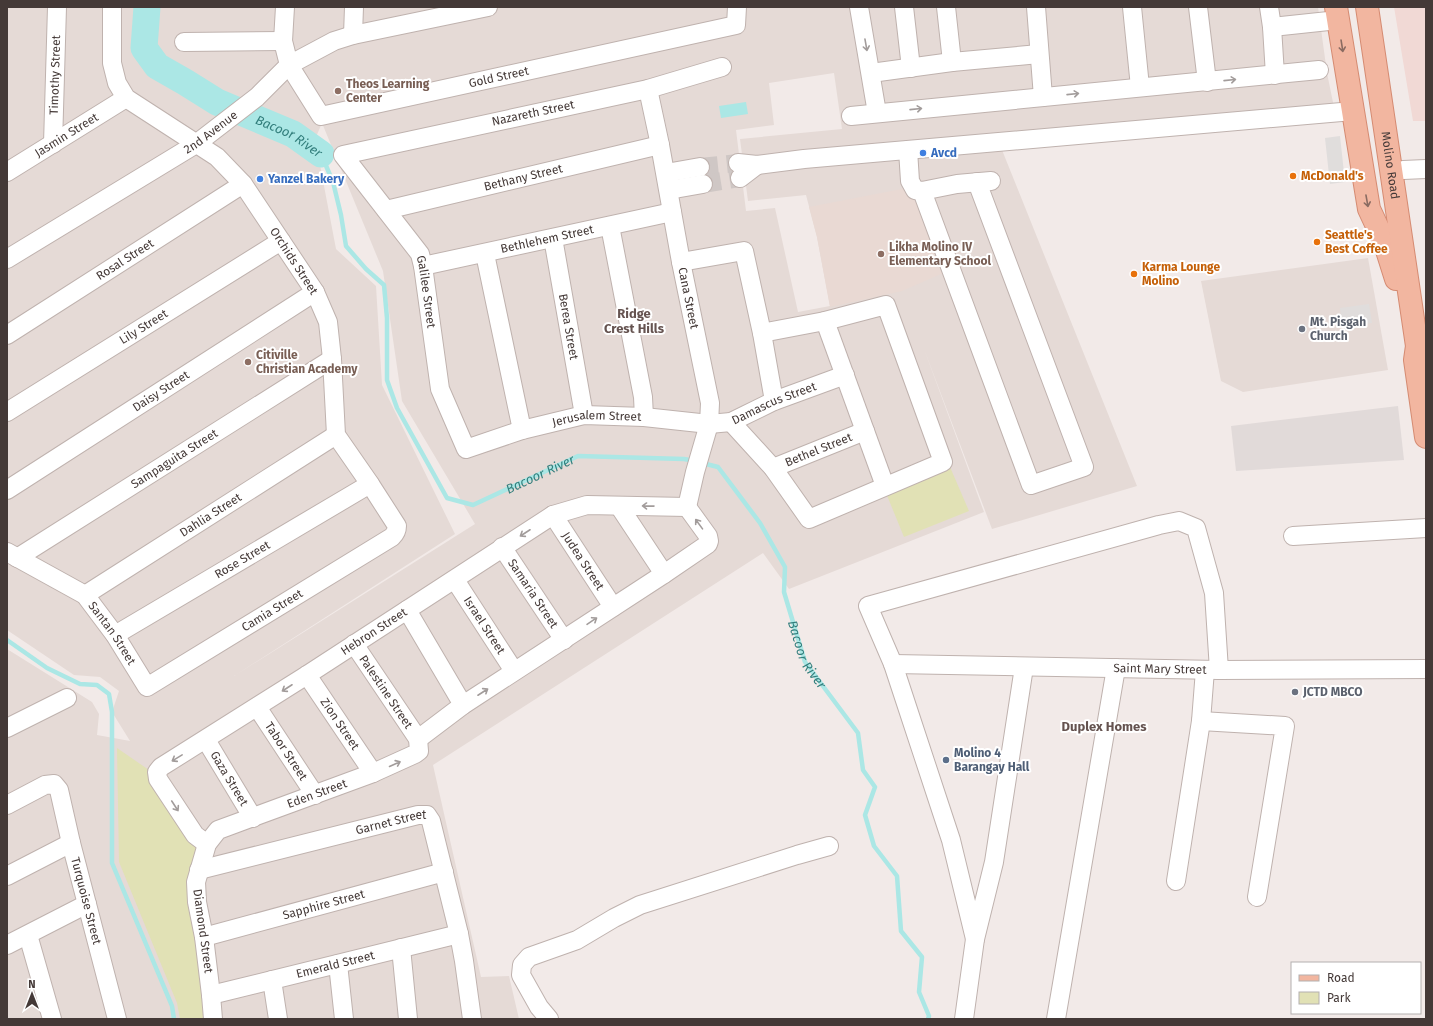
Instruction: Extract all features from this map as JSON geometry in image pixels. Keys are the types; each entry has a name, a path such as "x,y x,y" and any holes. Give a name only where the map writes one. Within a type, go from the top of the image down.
{"main road":[{"name":"Molino Road","path":"1356,7 1394,232 1414,324 1417,346 1415,360 1424,407 1426,434"},
{"name":"Molino Road","path":"1367,7 1394,232 1396,279 1406,347 1415,360"},
{"name":"Molino Road","path":"1378,7 1403,170 1416,277 1414,324"},
{"name":"Molino Road","path":"1337,14 1369,209 1384,240 1396,279"}],"street":[{"name":"Timothy Street","path":"53,144 57,7"},
{"path":"112,7 112,63 116,83 126,98"},
{"path":"285,7 283,41 289,64"},
{"path":"353,35 354,7"},
{"name":"2nd Avenue","path":"7,259 201,140 258,97 289,64 334,41 418,14 484,7"},
{"name":"Gold Street","path":"289,64 321,116 736,25 737,7"},
{"path":"859,7 877,113"},
{"path":"904,7 911,68"},
{"path":"946,7 952,62"},
{"path":"1036,7 1043,97"},
{"path":"1132,7 1140,87"},
{"path":"1198,7 1207,82"},
{"path":"1269,7 1272,27 1275,75"},
{"path":"1272,27 1337,14"},
{"path":"184,42 283,41"},
{"path":"870,73 952,62 1039,54"},
{"name":"Nazareth Street","path":"343,155 648,88 722,67"},
{"path":"850,116 1319,70"},
{"name":"Cana Street","path":"648,88 667,181 681,262 710,403 709,424 702,444 687,507"},
{"name":"Jasmin Street","path":"7,172 126,98"},
{"name":"Orchids Street","path":"126,98 201,140 216,158 243,184 315,292 328,322 332,359 336,435"},
{"path":"739,171 757,165 804,159 1353,111"},
{"name":"Bethany Street","path":"386,210 660,145"},
{"path":"908,150 910,181 915,190 922,191 984,182 1084,468 1031,485 922,191"},
{"name":"Galilee Street","path":"343,155 420,254 423,266 440,389 466,449"},
{"path":"1403,170 1426,170"},
{"path":"667,181 702,176"},
{"name":"Rosal Street","path":"7,336 243,184"},
{"name":"Bethlehem Street","path":"423,266 485,254 672,212"},
{"path":"610,226 643,397 644,417"},
{"name":"Berea Street","path":"553,238 584,415"},
{"name":"Lily Street","path":"7,412 281,241"},
{"path":"681,262 744,251 762,333 774,401"},
{"path":"485,254 522,430"},
{"name":"Daisy Street","path":"7,490 315,292"},
{"path":"762,333 825,321 886,305 943,462 885,486 825,321"},
{"name":"Sampaguita Street","path":"12,555 332,359"},
{"name":"Damascus Street","path":"845,375 774,401 731,422 773,468 809,519 885,486"},
{"name":"Jerusalem Street","path":"466,449 522,430 584,415 644,417 709,424 731,422"},
{"name":"Bethel Street","path":"773,468 865,431"},
{"path":"336,435 370,484"},
{"name":"Dahlia Street","path":"85,595 336,435"},
{"name":"Camia Street","path":"147,687 392,537 396,532 397,526 370,484"},
{"name":"Rose Street","path":"115,635 370,484"},
{"name":"Hebron Street","path":"207,844 195,835 158,779 157,776 161,767 206,740 455,580 502,547 553,515 587,505 687,507"},
{"path":"619,506 664,574"},
{"path":"418,739 463,705 705,546 709,541 708,536 687,507"},
{"name":"Judea Street","path":"553,515 613,607"},
{"path":"975,939 951,840 893,664 868,606 1159,525 1179,521 1196,528 1214,593 1212,670 1201,721 1176,881"},
{"path":"1293,536 1426,528"},
{"name":"Samaria Street","path":"502,547 564,640"},
{"name":"Santan Street","path":"12,555 85,595 115,635 147,687"},
{"name":"Israel Street","path":"455,580 514,671"},
{"path":"407,610 463,705"},
{"name":"Palestine Street","path":"354,644 418,739"},
{"name":"Saint Mary Street","path":"893,664 1212,670 1426,669"},
{"path":"964,1019 975,939 994,862 1024,667"},
{"path":"1056,1019 1116,668"},
{"name":"Zion Street","path":"307,675 373,773"},
{"path":"7,728 67,698"},
{"name":"Tabor Street","path":"257,707 315,796"},
{"path":"1201,721 1285,726 1257,897"},
{"name":"Eden Street","path":"207,844 218,830 315,796 373,773 415,754 419,751 418,739"},
{"name":"Gaza Street","path":"206,740 253,818"},
{"name":"Turquoise Street","path":"7,805 45,785 54,784 59,790 71,843 117,1019"},
{"name":"Garnet Street","path":"199,870 423,814 427,815 431,821 459,934 472,1019"},
{"path":"7,876 71,843"},
{"name":"Diamond Street","path":"207,844 196,882 197,902 204,937 213,1019"},
{"path":"549,1019 539,1007 521,975 522,965 529,957 576,940 640,905 789,857 829,846"},
{"name":"Sapphire Street","path":"204,937 444,872"},
{"path":"7,945 87,904"},
{"name":"Emerald Street","path":"211,996 459,934"},
{"path":"28,935 52,1019"},
{"path":"401,948 408,1019"},
{"path":"338,964 344,1019"},
{"path":"272,980 278,1019"}],"shaded area":[{"path":"7,7 1318,7 1327,73 1337,122 1002,150 1137,486 992,529 924,349 984,512 789,589 763,553 433,765 481,977 509,976 519,1019 7,1019 7,649 92,702 99,714 97,735 130,741 112,712 119,691 100,677 74,675 7,630","holes":["834,73 842,129 740,139 748,201 806,195 817,237 830,306 798,312 775,208 746,211 736,130 774,125 769,83","322,123 383,271 402,401 475,524 234,676 455,534 382,385 376,286 336,249 320,165 309,153"]},
{"path":"1394,7 1426,7 1426,121 1413,121"},
{"path":"1340,136 1345,182 1330,184 1325,138"},
{"name":"Likha Molino IV Elementary School","path":"907,188 926,217 948,271 902,291 830,307 817,237 809,207"},
{"path":"1368,258 1388,370 1243,392 1221,381 1201,281"},
{"path":"1369,304 1372,323 1342,326 1340,308"},
{"path":"1398,406 1404,460 1236,471 1231,426"}],"green space":[{"path":"950,467 969,511 904,537 886,493"},
{"path":"117,748 149,770 201,848 204,1019 180,1019 177,1003 119,862"}],"water":[{"path":"746,102 748,114 721,118 719,106"}],"waterway":[{"name":"Bacoor River","path":"147,7 144,48 157,66 217,102 293,134 321,154"},
{"name":"Bacoor River","path":"321,154 333,182 341,215 346,246 366,269 384,285 387,318 387,380 397,408 447,498 473,505 578,456 684,459 695,461"},
{"name":"Bacoor River","path":"702,463 718,467 760,523 785,567 784,592 805,662 858,733 863,770 875,787 865,815 874,846 897,876 901,931 922,957 919,992 929,1016 928,1019"},
{"path":"7,640 47,668 80,684 97,685 109,694 112,712 112,863 172,1006 174,1019"}],"tunnel":[{"path":"700,167 738,163"},
{"path":"703,184 740,178"}],"place":[{"name":"Theos Learning Center","path":"338,91"},
{"name":"Avcd","path":"923,153"},
{"name":"McDonald's","path":"1293,176"},
{"name":"Yanzel Bakery","path":"260,179"},
{"name":"Seattle's Best Coffee","path":"1317,242"},
{"name":"Likha Molino IV Elementary School","path":"881,254"},
{"name":"Karma Lounge Molino","path":"1134,274"},
{"name":"Mt. Pisgah Church","path":"1302,329"},
{"name":"Citiville Christian Academy","path":"248,362"},
{"name":"JCTD MBCO","path":"1295,692"},
{"name":"Molino 4 Barangay Hall","path":"946,760"}],"district":[{"name":"Ridge Crest Hills","path":"634,320"},
{"name":"Duplex Homes","path":"1104,726"}]}
